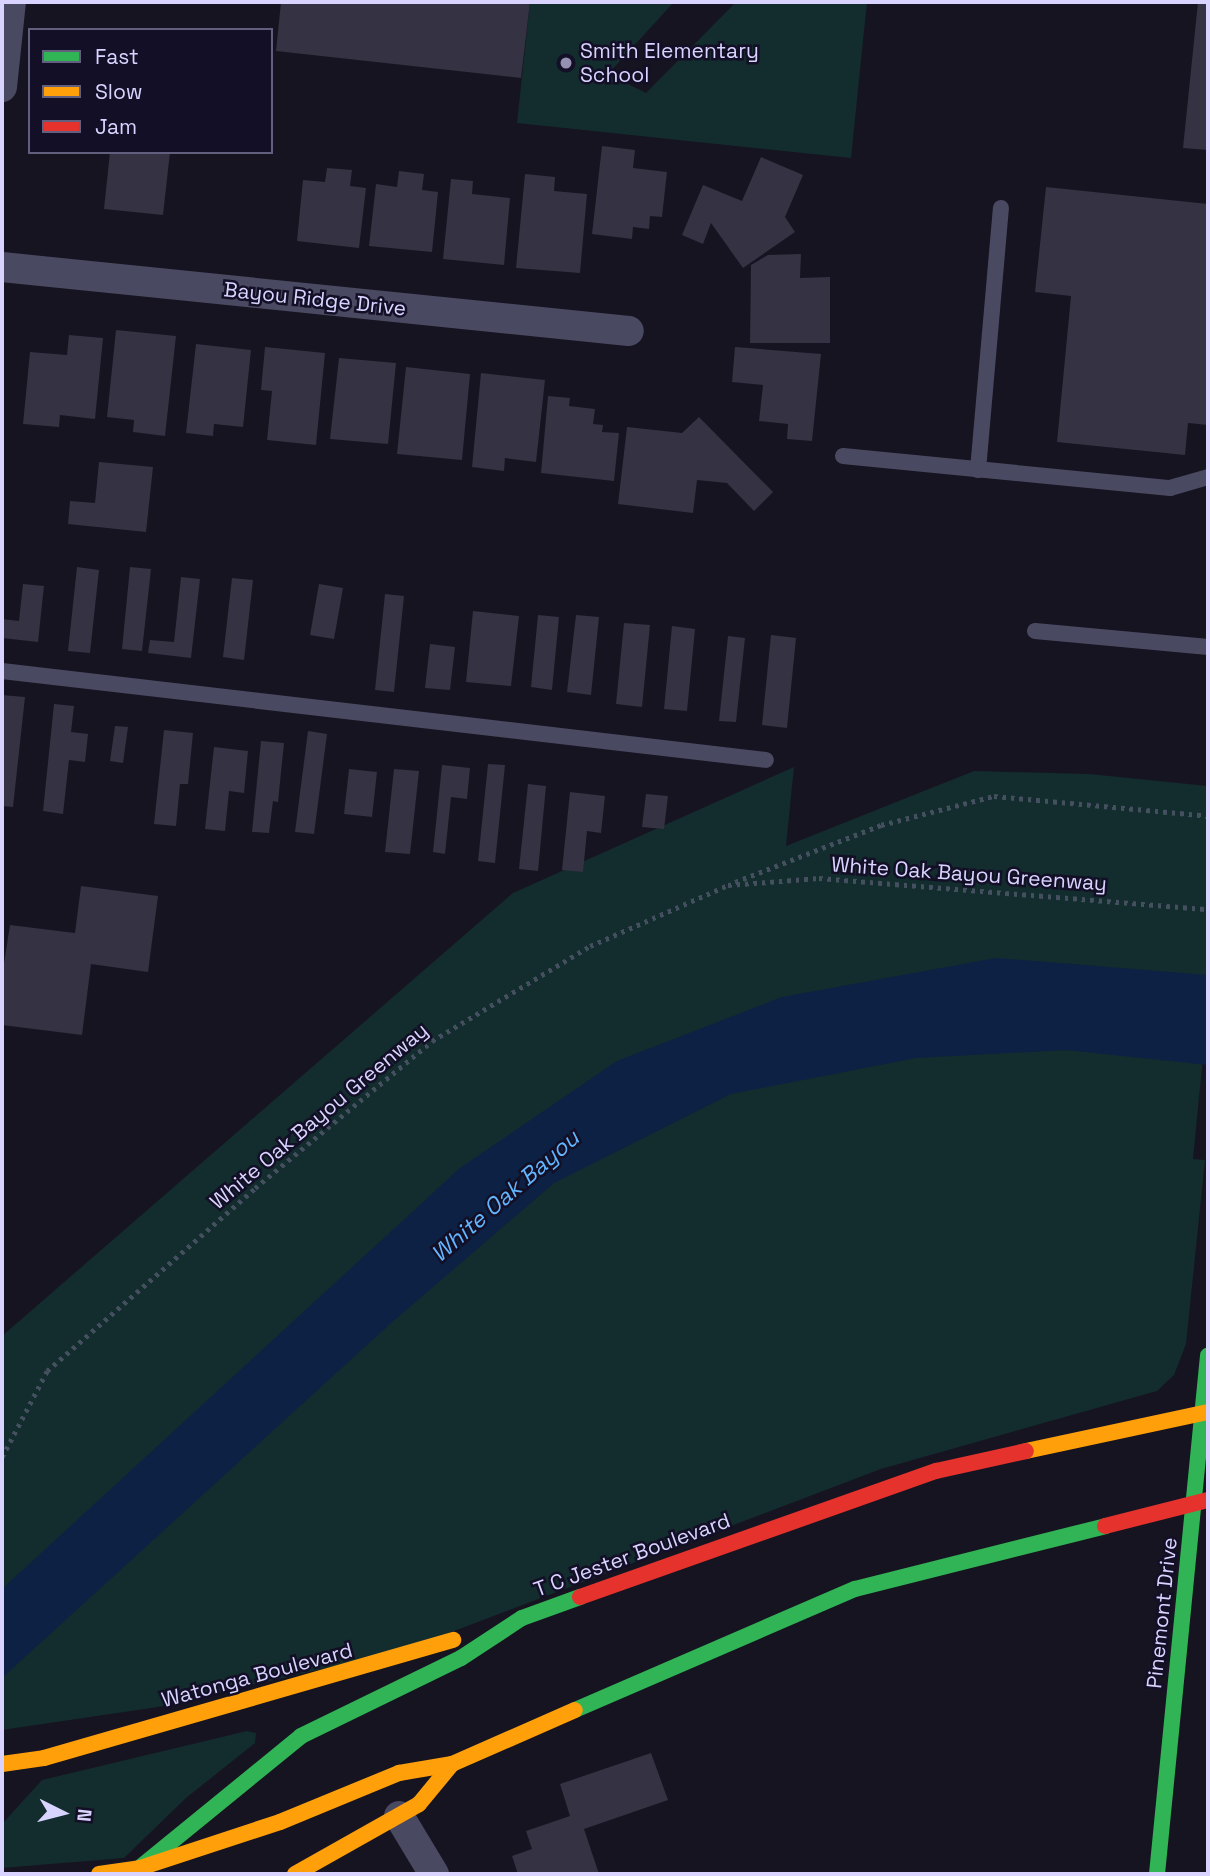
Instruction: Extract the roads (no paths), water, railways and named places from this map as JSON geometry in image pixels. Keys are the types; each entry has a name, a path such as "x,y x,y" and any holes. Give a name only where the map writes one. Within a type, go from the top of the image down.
{"main road":[{"name":"Pinemont Drive","path":"1157,1874 1201,1501 1208,1356"},
{"name":"T C Jester Boulevard","path":"136,1871 301,1736 461,1658 522,1618 936,1471 1205,1412"},
{"path":"99,1874 136,1871 280,1822 399,1773 452,1764 855,1589 1201,1501"},
{"name":"Watonga Boulevard","path":"2,1764 44,1758 266,1692 351,1672 522,1618"},
{"path":"295,1874 419,1804 452,1764"}],"street":[{"path":"2,87 11,2"},
{"name":"Bayou Ridge Drive","path":"2,267 629,331"},
{"path":"399,1816 434,1874"}],"lane":[{"path":"978,470 1001,208"},
{"path":"843,456 1170,488 1208,477"},
{"path":"1035,631 1208,648"},
{"path":"2,671 766,760"}],"water":[{"name":"White Oak Bayou","path":"996,958 1208,975 1208,1065 1066,1050 916,1058 731,1094 554,1183 390,1324 2,1678 2,1589 460,1168 617,1061 782,997"}],"place":[{"name":"Smith Elementary School","path":"566,63"}]}
